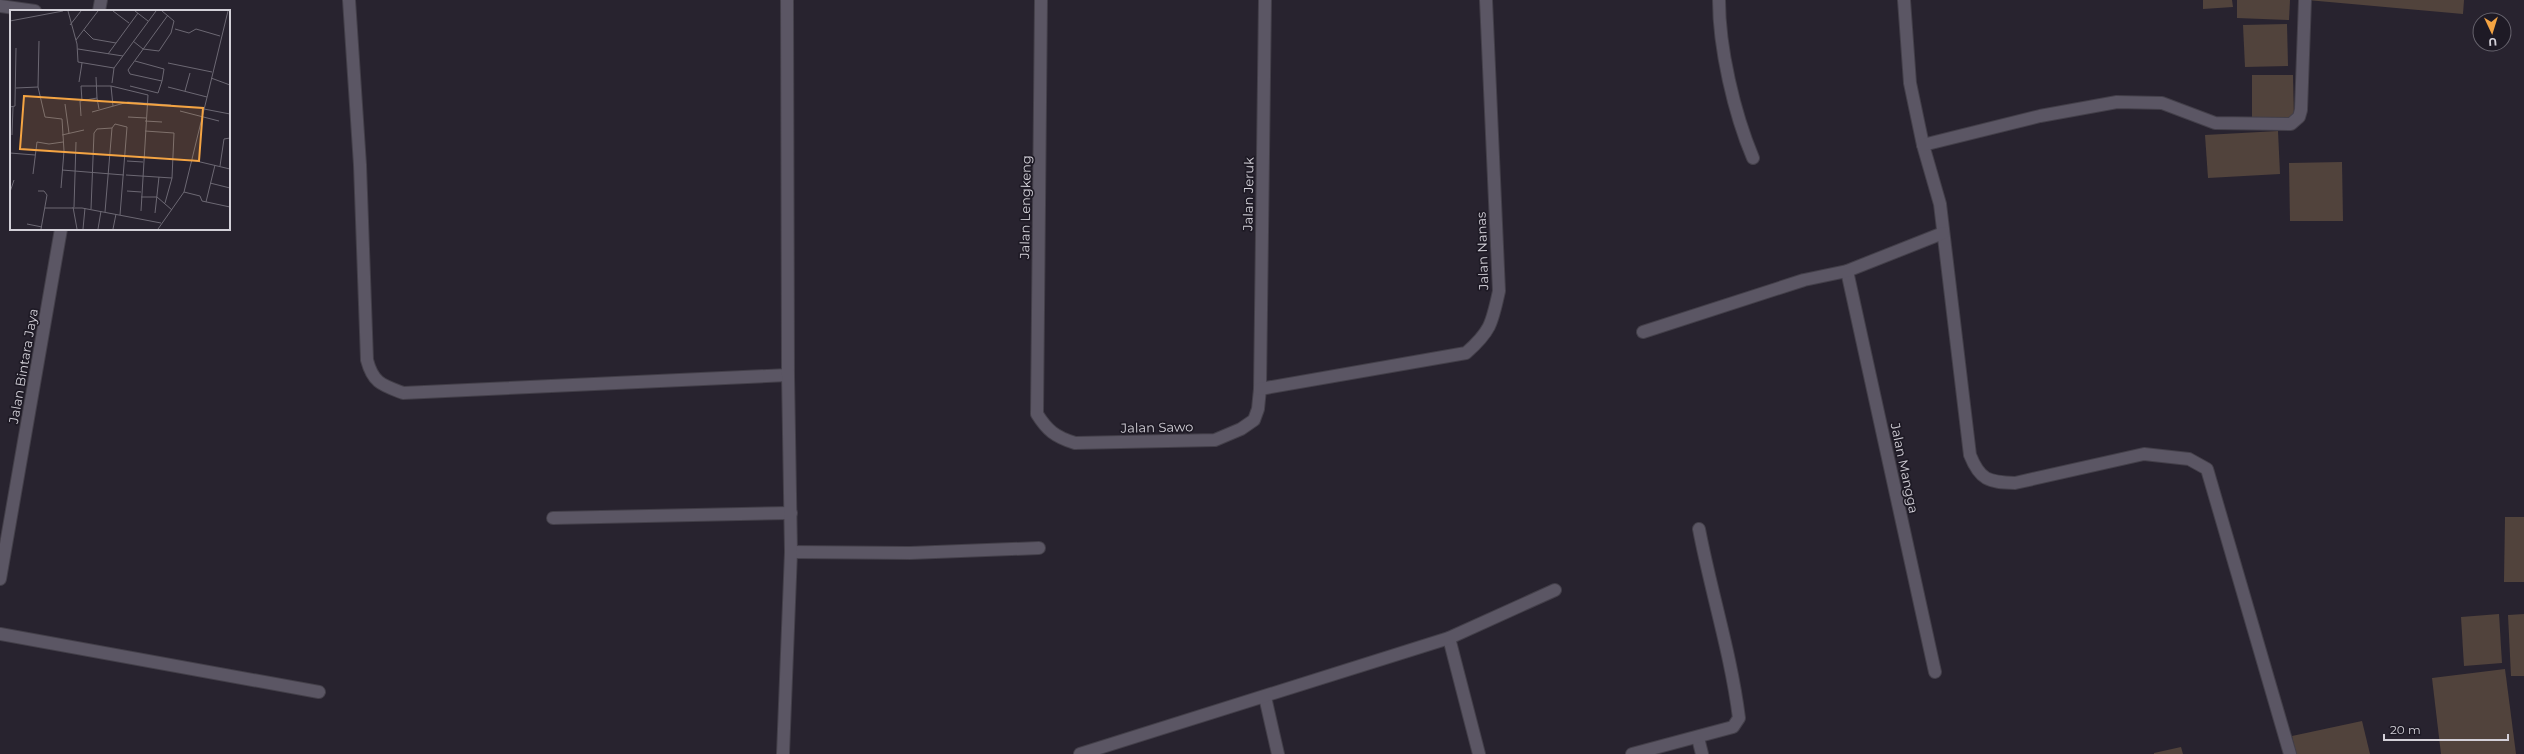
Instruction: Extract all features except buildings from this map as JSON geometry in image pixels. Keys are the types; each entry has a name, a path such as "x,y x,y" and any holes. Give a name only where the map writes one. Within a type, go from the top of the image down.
{"street":[{"path":"99,10 101,0"},
{"path":"349,0 360,165 367,360 371,375 381,384 403,393 788,375"},
{"path":"782,754 791,552 788,375 787,0"},
{"name":"Jalan Lengkeng","path":"1037,414 1041,0"},
{"name":"Jalan Jeruk","path":"1260,389 1265,0"},
{"name":"Jalan Nanas","path":"1260,389 1466,353 1484,337 1492,321 1499,291 1486,0"},
{"path":"1720,0 1719,32 1740,120 1753,158"},
{"path":"1904,0 1910,83 1922,145 1940,204 1970,455 1977,472 1995,482 2015,483 2144,454 2189,459 2207,469 2290,754"},
{"path":"1922,145 2040,116 2117,102 2162,103 2215,123 2291,124 2299,117 2300,110 2305,0"},
{"path":"0,6 28,10"},
{"name":"Jalan Bintara Jaya","path":"0,579 61,230"},
{"path":"1643,332 1804,280 1847,271 1943,233"},
{"name":"Jalan Mangga","path":"1847,271 1935,672"},
{"name":"Jalan Sawo","path":"1037,414 1047,429 1058,438 1075,443 1215,440 1242,429 1254,420 1258,409 1260,389"},
{"path":"553,518 791,513"},
{"path":"1632,754 1698,738 1733,727 1739,718 1736,694 1709,582 1699,529"},
{"path":"791,552 910,553 1039,548"},
{"path":"1080,754 1265,697 1345,669 1449,638 1555,590"},
{"path":"0,634 319,692"},
{"path":"1449,638 1479,754"},
{"path":"1265,697 1278,754"},
{"path":"1698,738 1702,754"}]}
